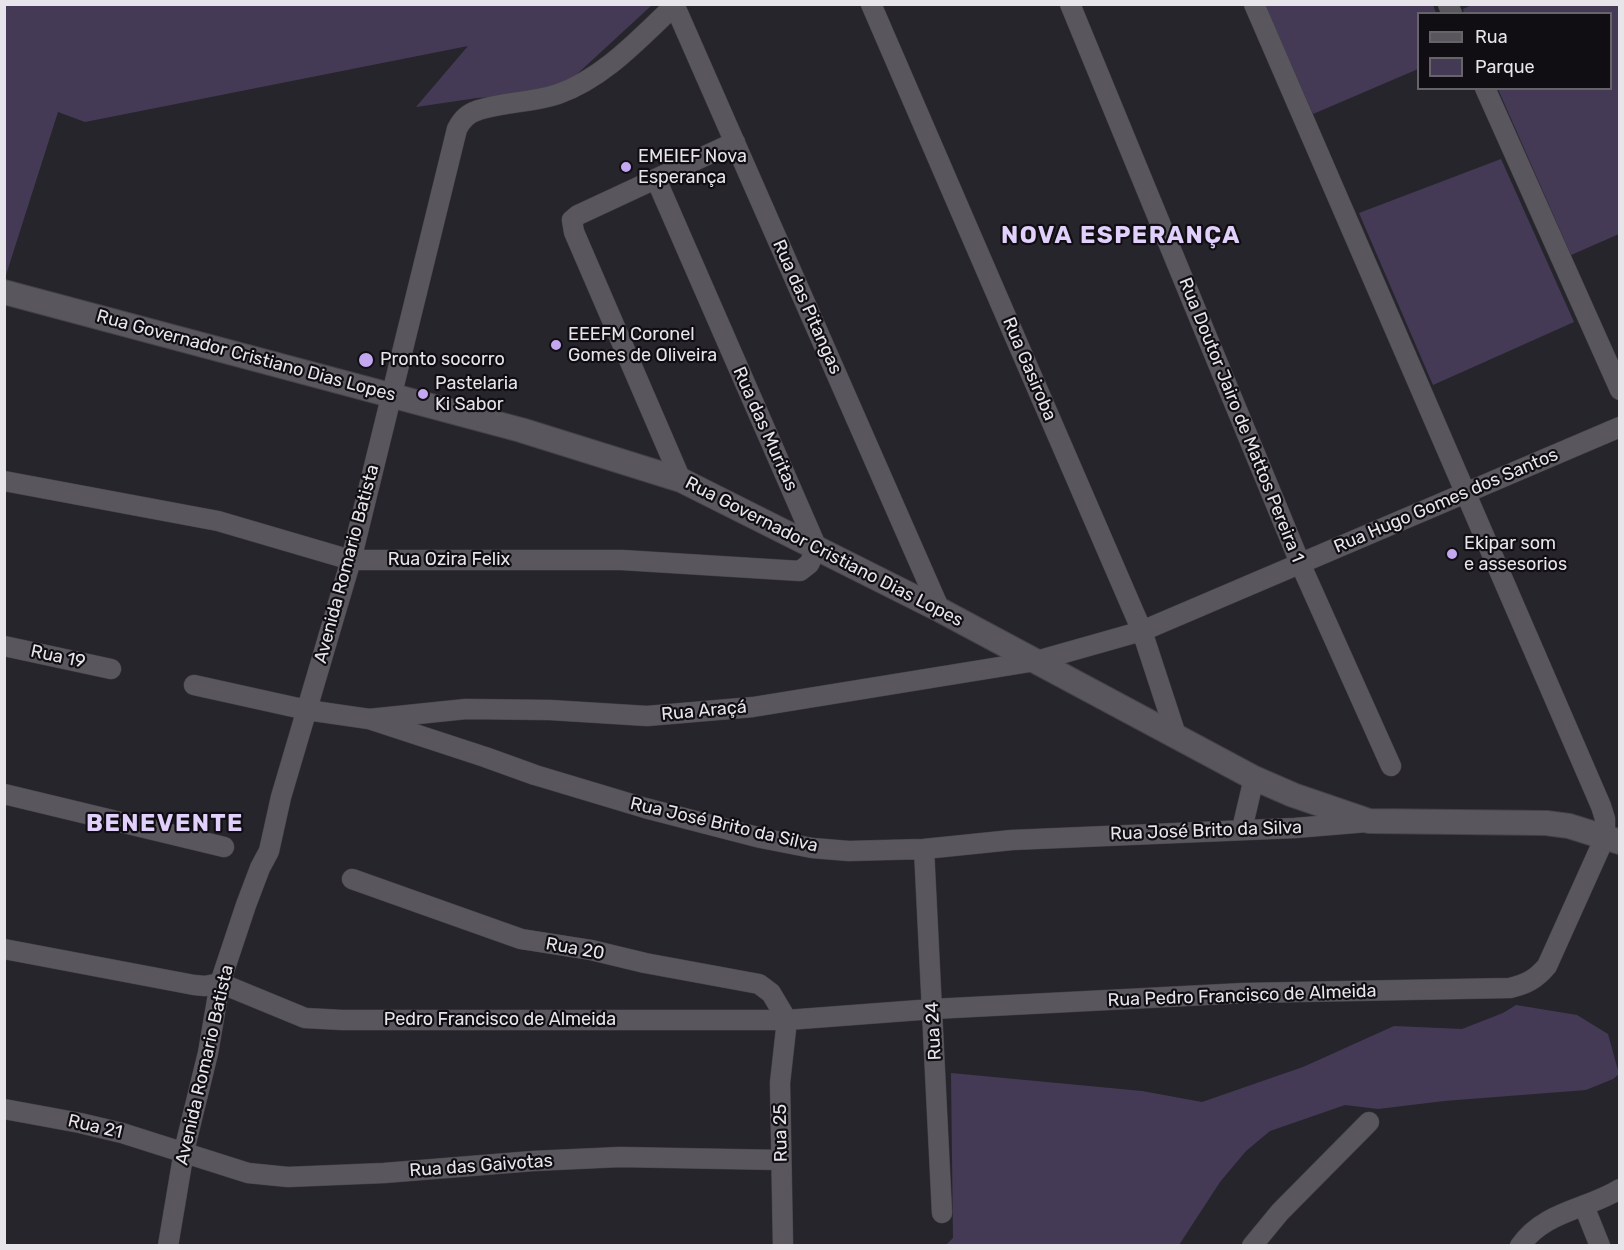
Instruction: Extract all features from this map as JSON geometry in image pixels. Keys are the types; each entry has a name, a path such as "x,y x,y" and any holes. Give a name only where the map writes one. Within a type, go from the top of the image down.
{"street":[{"name":"Rua Gasiroba","path":"871,4 1142,631 1177,738"},
{"name":"Rua Doutor Jairo de Mattos Pereira 1","path":"1070,4 1300,563 1391,766"},
{"path":"1254,4 1597,794 1612,839"},
{"name":"Rua das Pitangas","path":"674,5 940,610"},
{"name":"Avenida Romario Batista","path":"168,1245 184,1152 208,1053 220,983 246,905 269,851 281,797 351,560 457,129 461,121 476,111 559,93 594,75 627,50 674,5"},
{"path":"1486,90 1620,390"},
{"path":"681,480 574,232 572,220 578,215 735,142"},
{"name":"Rua das Muritas","path":"656,179 817,548"},
{"name":"Rua Governador Cristiano Dias Lopes","path":"4,292 521,430 681,480 940,610 1254,778 1293,795 1369,821 1546,823 1569,826 1612,839"},
{"name":"Rua Hugo Gomes dos Santos","path":"1036,661 1142,631 1620,427"},
{"name":"Rua Ozira Felix","path":"4,481 218,521 351,560 622,560 793,571 805,568 817,548"},
{"name":"Rua 19","path":"4,646 111,669"},
{"name":"Rua Araçá","path":"369,719 466,708 647,716 729,709 809,699 1036,661"},
{"name":"Rua José Brito da Silva","path":"194,685 307,710 369,719 546,779 645,808 761,838 812,848 849,851 924,849 1012,840 1295,828 1369,821"},
{"path":"1242,829 1254,778"},
{"path":"4,794 224,847"},
{"name":"Rua Pedro Francisco de Almeida","path":"787,1020 933,1009 1244,993 1510,988 1527,984 1538,977 1547,966 1612,839"},
{"name":"Rua 24","path":"924,849 942,1213"},
{"name":"Rua 20","path":"352,879 521,939 591,950 645,963 759,984 771,993 787,1020"},
{"path":"6,944 194,985 205,986 220,983"},
{"name":"Pedro Francisco de Almeida","path":"220,983 305,1018 353,1020 787,1020"},
{"name":"Rua 25","path":"783,1245 780,1083 787,1020"},
{"name":"Rua 21","path":"4,1109 122,1132 184,1152"},
{"path":"1252,1245 1280,1212 1369,1122"},
{"name":"Rua das Gaivotas","path":"184,1152 248,1173 288,1177 384,1173 533,1161 620,1158 781,1160"},
{"path":"1520,1245 1540,1224 1555,1215 1584,1206 1620,1190"},
{"path":"1584,1206 1600,1245"}],"green space":[{"path":"5,5 652,5 563,87 523,95 477,98 416,107 468,46 85,122 58,112 5,278"},
{"path":"1265,5 1433,5 1436,12 1417,12 1417,69 1313,114"},
{"path":"1472,5 1619,5 1619,234 1571,255 1498,90 1612,90 1612,12 1464,12 1463,9"},
{"path":"1501,159 1574,322 1433,385 1359,213"},
{"path":"1516,1005 1577,1015 1608,1034 1619,1074 1613,1079 1586,1090 1444,1101 1378,1109 1345,1105 1270,1131 1246,1151 1220,1182 1179,1245 946,1245 953,1238 951,1073 1142,1091 1202,1102 1303,1067 1394,1026 1462,1029 1503,1013"}],"place":[{"name":"EMEIEF Nova Esperança","path":"626,167"},
{"name":"EEEFM Coronel Gomes de Oliveira","path":"556,345"},
{"name":"Pronto socorro","path":"366,360"},
{"name":"Pastelaria Ki Sabor","path":"423,394"},
{"name":"Ekipar som e assesorios","path":"1452,554"}],"district":[{"name":"NOVA ESPERANÇA","path":"1121,236"},
{"name":"BENEVENTE","path":"165,824"}]}
